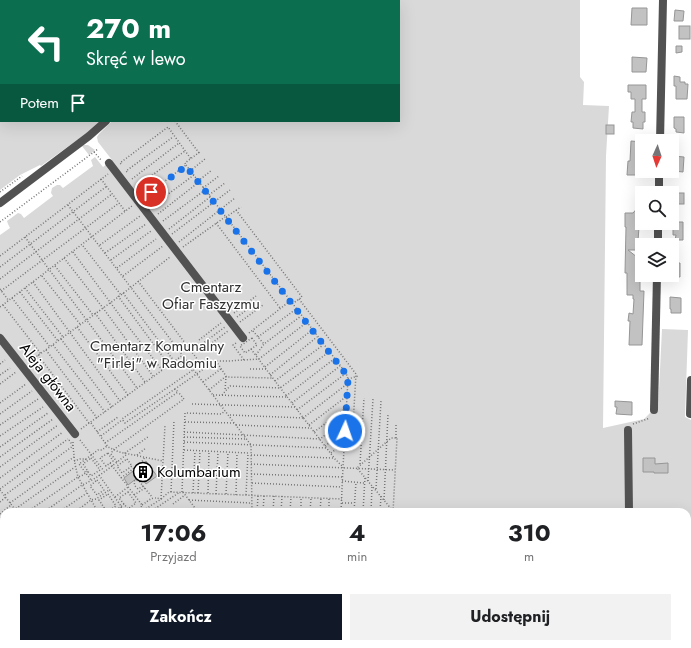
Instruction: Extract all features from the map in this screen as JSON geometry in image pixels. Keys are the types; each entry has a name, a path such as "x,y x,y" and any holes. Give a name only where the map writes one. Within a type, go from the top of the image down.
{"street":[{"path":"660,134 663,0"},
{"path":"0,203 89,136 105,122"},
{"path":"109,163 243,338"},
{"path":"654,410 657,282"},
{"name":"Aleja główna","path":"0,338 72,436"},
{"path":"690,414 691,380"},
{"path":"628,430 629,508"}],"path":[{"path":"176,122 198,153"},
{"path":"179,143 133,180 120,163 168,128 191,159"},
{"path":"126,171 174,136"},
{"path":"0,222 98,149"},
{"path":"151,192 143,182 185,151"},
{"path":"0,307 186,166 185,163 201,151"},
{"path":"190,171 206,159"},
{"path":"186,166 346,374 348,379 341,508"},
{"path":"106,253 152,219 212,170"},
{"path":"0,256 110,172"},
{"path":"111,260 194,175"},
{"path":"203,188 219,176"},
{"path":"101,179 126,211"},
{"path":"208,195 225,183"},
{"path":"0,267 107,186"},
{"path":"100,246 205,190"},
{"path":"0,384 131,287 171,244 214,202 230,190"},
{"path":"0,279 112,194"},
{"path":"122,276 171,244 235,198"},
{"path":"9,300 1,290 119,203"},
{"path":"68,205 251,445 252,508"},
{"path":"171,244 216,223 241,207"},
{"path":"236,210 302,297 292,304"},
{"path":"216,223 280,308"},
{"path":"25,237 137,388"},
{"path":"82,245 174,361"},
{"path":"73,252 162,370"},
{"path":"64,258 153,376"},
{"path":"55,266 94,314 145,382"},
{"path":"42,276 80,324"},
{"path":"138,281 204,368"},
{"path":"33,282 120,401"},
{"path":"25,288 112,407"},
{"path":"20,292 58,341"},
{"path":"121,295 169,365"},
{"path":"12,298 50,347"},
{"path":"299,299 357,376 352,442 344,442 331,453"},
{"path":"244,360 233,345 290,301"},
{"path":"3,305 41,354"},
{"path":"258,337 296,309"},
{"path":"256,355 264,344 301,316"},
{"path":"122,420 124,423 197,374 215,360 228,361 259,359 306,323"},
{"path":"77,327 128,395"},
{"path":"264,367 312,330"},
{"path":"253,331 264,344"},
{"path":"270,375 318,337"},
{"path":"252,338 257,345 251,349 245,353 240,346 252,338"},
{"path":"53,345 106,412"},
{"path":"275,381 323,345"},
{"path":"251,349 334,458 343,467"},
{"path":"46,350 97,418"},
{"path":"222,395 230,386 280,388 329,352"},
{"path":"38,355 107,446 118,452 163,461"},
{"path":"14,508 0,490 183,355"},
{"path":"213,395 287,396 334,359"},
{"path":"0,364 5,360"},
{"path":"215,360 226,376 225,392"},
{"path":"292,403 340,366"},
{"path":"0,375 10,368"},
{"path":"203,382 221,368"},
{"path":"250,369 266,369"},
{"path":"100,436 122,419 194,370"},
{"path":"297,410 346,374"},
{"path":"348,379 357,376"},
{"path":"209,390 225,377 272,378"},
{"path":"0,403 26,384 44,406 0,436"},
{"path":"228,415 303,418 347,384"},
{"path":"110,454 114,461 106,466 100,458 108,453 110,454 113,450 184,399 175,389"},
{"path":"0,414 32,391"},
{"path":"105,443 178,392"},
{"path":"309,425 347,396"},
{"path":"360,466 364,398"},
{"path":"0,425 38,399"},
{"path":"368,481 373,399"},
{"path":"376,490 381,401"},
{"path":"192,404 295,407"},
{"path":"314,432 346,408"},
{"path":"628,430 630,425 650,418 654,410"},
{"path":"195,508 182,492 185,413 222,414 225,411"},
{"path":"0,447 48,413 63,432 79,438 104,471"},
{"path":"384,500 388,414"},
{"path":"97,432 118,417"},
{"path":"0,457 53,419"},
{"path":"184,432 320,438 346,419"},
{"path":"171,492 174,420"},
{"path":"185,422 311,428"},
{"path":"393,508 397,438 396,424"},
{"path":"161,499 165,425"},
{"path":"0,467 58,426"},
{"path":"184,442 326,447 345,431"},
{"path":"0,478 63,432"},
{"path":"72,436 74,461 78,477 96,508"},
{"path":"72,436 73,446"},
{"path":"49,508 82,484 91,481 126,456 125,453 148,437"},
{"path":"184,437 247,439"},
{"path":"357,468 387,441 391,438 396,438"},
{"path":"0,502 5,496 73,446"},
{"path":"92,484 97,480 104,490 97,495 90,486 92,484 91,481 79,464 98,450 102,450 107,446"},
{"path":"137,455 146,448"},
{"path":"184,450 248,453 246,495"},
{"path":"193,493 195,451"},
{"path":"198,493 200,451"},
{"path":"208,493 209,452"},
{"path":"216,494 218,452"},
{"path":"226,494 228,452"},
{"path":"236,495 237,453"},
{"path":"110,454 117,462"},
{"path":"251,455 334,458"},
{"path":"7,508 74,457"},
{"path":"121,478 141,463 145,457"},
{"path":"92,458 100,470 95,473 91,476 83,464 92,458"},
{"path":"74,461 86,459"},
{"path":"127,459 132,466 122,473 119,470 117,466 127,459"},
{"path":"110,463 134,497 136,503 129,508"},
{"path":"251,464 395,470"},
{"path":"16,508 76,467"},
{"path":"357,468 391,508"},
{"path":"33,508 88,471"},
{"path":"95,473 105,483 121,506"},
{"path":"251,474 342,477"},
{"path":"363,508 364,477"},
{"path":"144,487 138,489 133,483 135,480 139,481 144,487 152,498"},
{"path":"342,482 364,483"},
{"path":"354,508 356,482"},
{"path":"101,486 105,483"},
{"path":"251,483 342,487"},
{"path":"371,508 372,486"},
{"path":"113,501 128,487"},
{"path":"134,497 144,487"},
{"path":"81,508 109,490"},
{"path":"127,508 119,498 128,492 142,505"},
{"path":"146,508 169,492 342,499"},
{"path":"156,508 182,492"},
{"path":"65,508 87,493"},
{"path":"105,508 99,500 108,494 116,506 113,508"},
{"path":"173,504 185,496"},
{"path":"258,496 258,508"},
{"path":"263,508 264,496"},
{"path":"273,508 274,496"},
{"path":"281,508 282,496"},
{"path":"380,508 381,496"},
{"path":"141,508 142,505 152,498 156,497 161,499"},
{"path":"290,508 291,497"},
{"path":"301,508 302,497"},
{"path":"310,508 311,498"},
{"path":"320,508 321,498"},
{"path":"329,498 329,508"},
{"path":"189,500 251,503"},
{"path":"342,503 354,503"},
{"path":"118,508 124,504"}],"green space":[{"path":"400,0 580,0 580,77 584,82 583,105 609,106 606,156 603,428 644,419 650,413 658,411 662,329 688,330 685,417 691,420 691,508 0,508 0,235 10,228 7,221 18,213 24,218 53,196 51,193 52,188 60,185 63,188 93,166 91,160 95,157 103,167 112,160 98,142 97,137 111,122 400,122"},
{"path":"0,122 101,122 41,166 40,165 20,175 0,190"},
{"path":"88,145 95,150 89,155 82,146"}],"building":[{"path":"632,8 647,8 647,25 631,25"},
{"path":"675,10 684,11 683,21 674,21"},
{"path":"679,26 690,26 690,39 679,39"},
{"path":"676,46 682,46 682,52 676,53"},
{"path":"632,57 647,58 646,72 632,72"},
{"path":"674,76 680,77 680,82 685,82 685,84 688,84 687,99 676,99"},
{"path":"628,85 646,85 646,99 642,99 642,112 645,112 643,129 633,128 633,122 631,122 632,112 635,112 635,99 631,99 631,92 628,92"},
{"path":"674,117 684,117 684,133 676,132 676,129 674,128"},
{"path":"606,125 614,125 614,134 606,134"},
{"path":"631,141 635,141 635,175 627,175 628,161 630,161"},
{"path":"679,157 684,157 683,172 679,172"},
{"path":"679,193 684,193 684,204 679,204"},
{"path":"635,211 635,230 639,230 638,238 635,238 635,250 628,250 635,256 635,282 640,282 640,291 644,291 642,345 629,345 630,321 628,321 629,313 633,314 634,299 633,295 627,295 627,273 625,273 625,213 633,213"},
{"path":"679,222 683,222 683,240 679,240 679,238 675,238 676,235 673,235 673,230 679,230"},
{"path":"679,263 680,263 679,277"},
{"path":"670,297 681,298 681,313 671,313"},
{"path":"615,401 632,402 632,415 616,414 617,407 615,407"},
{"path":"643,458 655,458 655,464 668,463 668,473 643,472"},
{"name":"Kolumbarium","path":"146,461 157,476 146,484 140,476 128,485 124,478"}],"place":[{"name":"Kolumbarium","path":"143,472"}],"route":[{"path":"151,192 186,166 346,374 348,379 345,431"}],"park label":[{"name":"Cmentarz Ofiar Faszyzmu","path":"211,296"},
{"name":"Cmentarz Komunalny \"Firlej\" w Radomiu","path":"157,354"}]}
